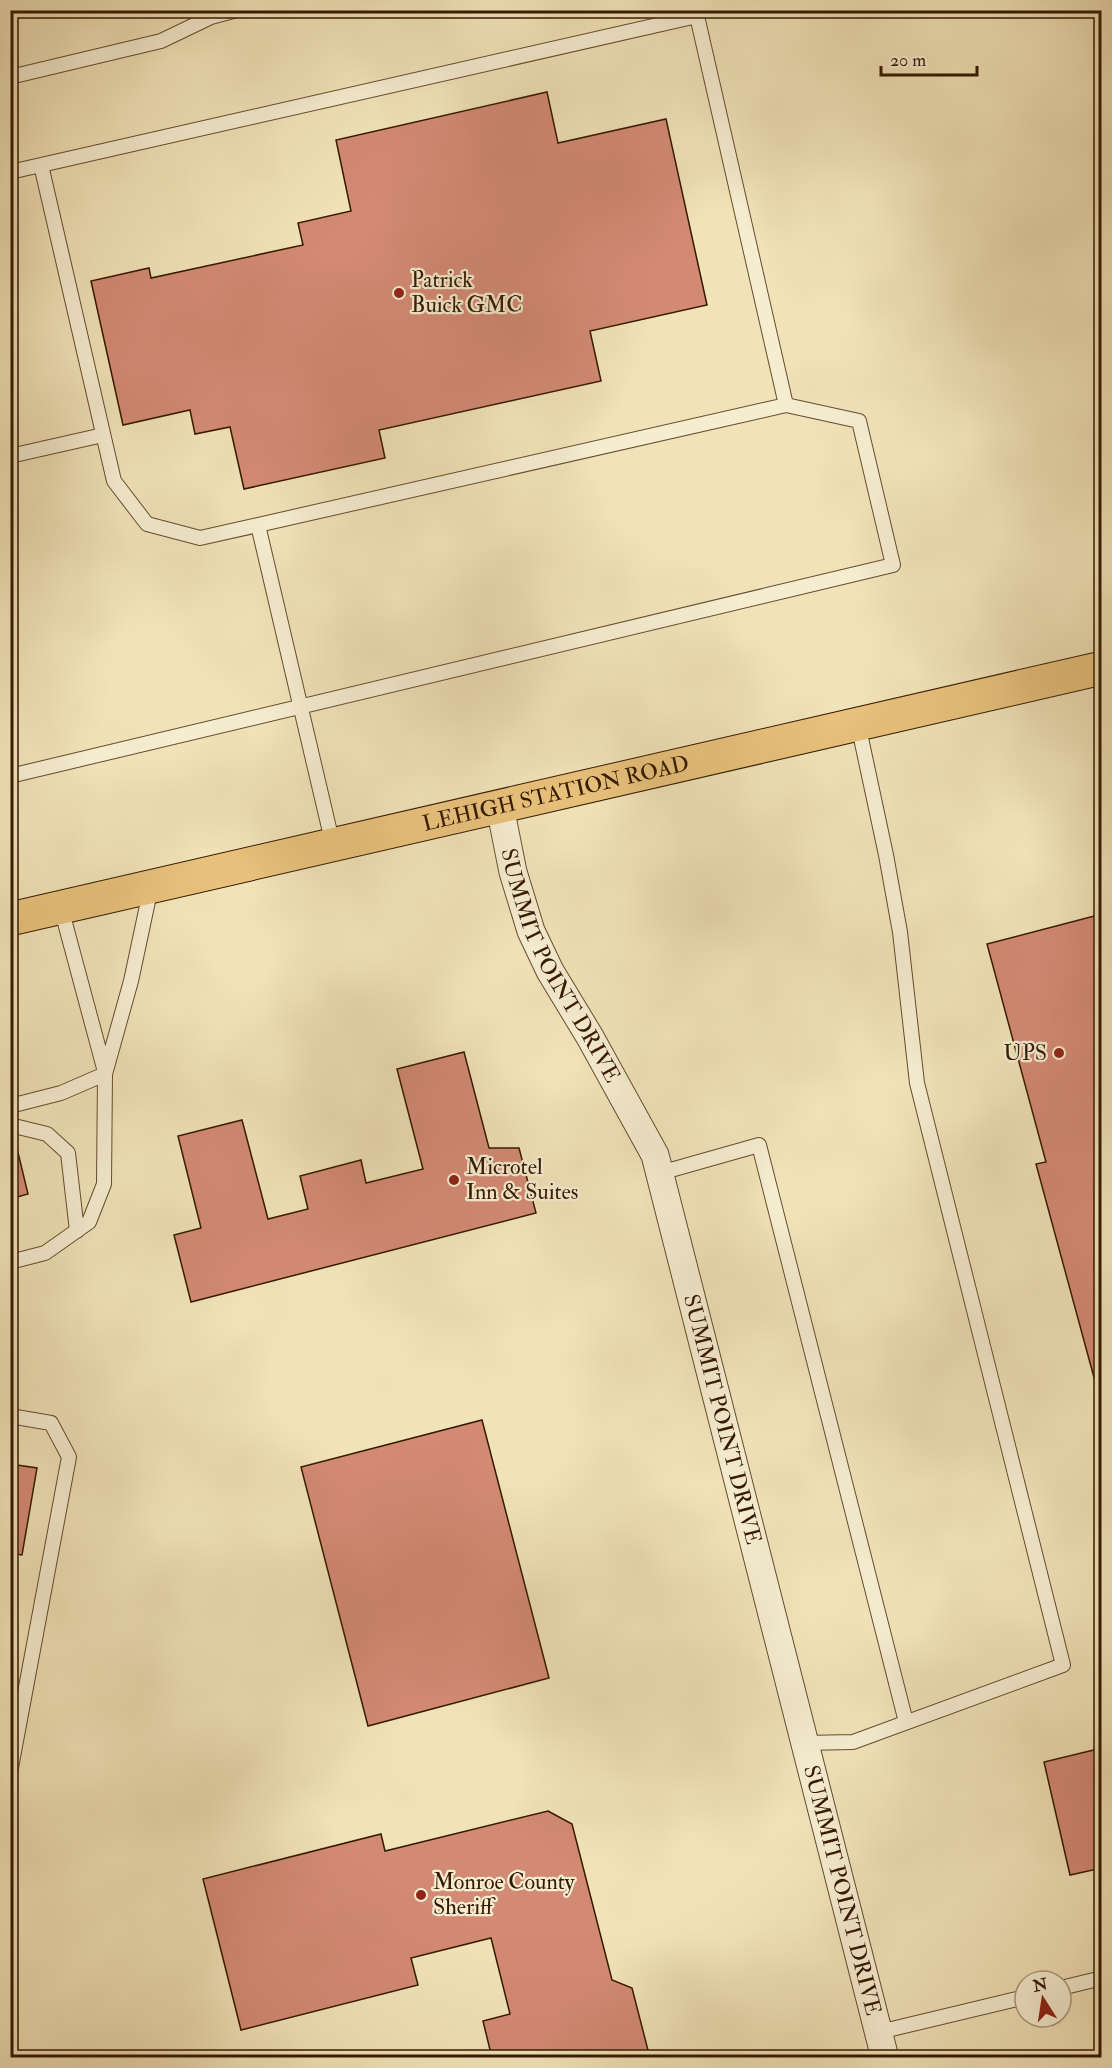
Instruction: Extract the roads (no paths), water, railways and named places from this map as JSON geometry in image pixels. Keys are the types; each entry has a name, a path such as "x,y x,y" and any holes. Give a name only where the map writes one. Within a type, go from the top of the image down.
{"main road":[{"name":"LEHIGH STATION ROAD","path":"10,919 1101,668"}],"street":[{"name":"SUMMIT POINT DRIVE","path":"500,807 513,872 531,931 550,971 590,1037 655,1155 882,2045"}],"lane":[{"path":"10,77 161,41 211,17 237,10"},
{"path":"10,172 697,16 786,405"},
{"path":"10,776 893,565 859,421 786,405 200,538 147,524 114,481 41,165"},
{"path":"10,456 103,435"},
{"path":"258,525 333,845"},
{"path":"804,1743 853,1742 1063,1665 917,1083 900,932 858,724"},
{"path":"10,1262 45,1253 89,1222 104,1184 105,1074 131,981 151,887"},
{"path":"61,908 105,1074"},
{"path":"10,1106 62,1093 105,1074"},
{"path":"10,1125 47,1134 69,1153 77,1231"},
{"path":"660,1173 759,1145 906,1722"},
{"path":"10,1416 51,1423 69,1457 10,1773"},
{"path":"1073,1985 1101,1978"},
{"path":"882,2045 1013,2001"}],"place":[{"name":"Patrick Buick GMC","path":"399,293"},
{"name":"UPS","path":"1059,1053"},
{"name":"Microtel Inn & Suites","path":"454,1180"},
{"name":"Monroe County Sheriff","path":"421,1895"}]}
